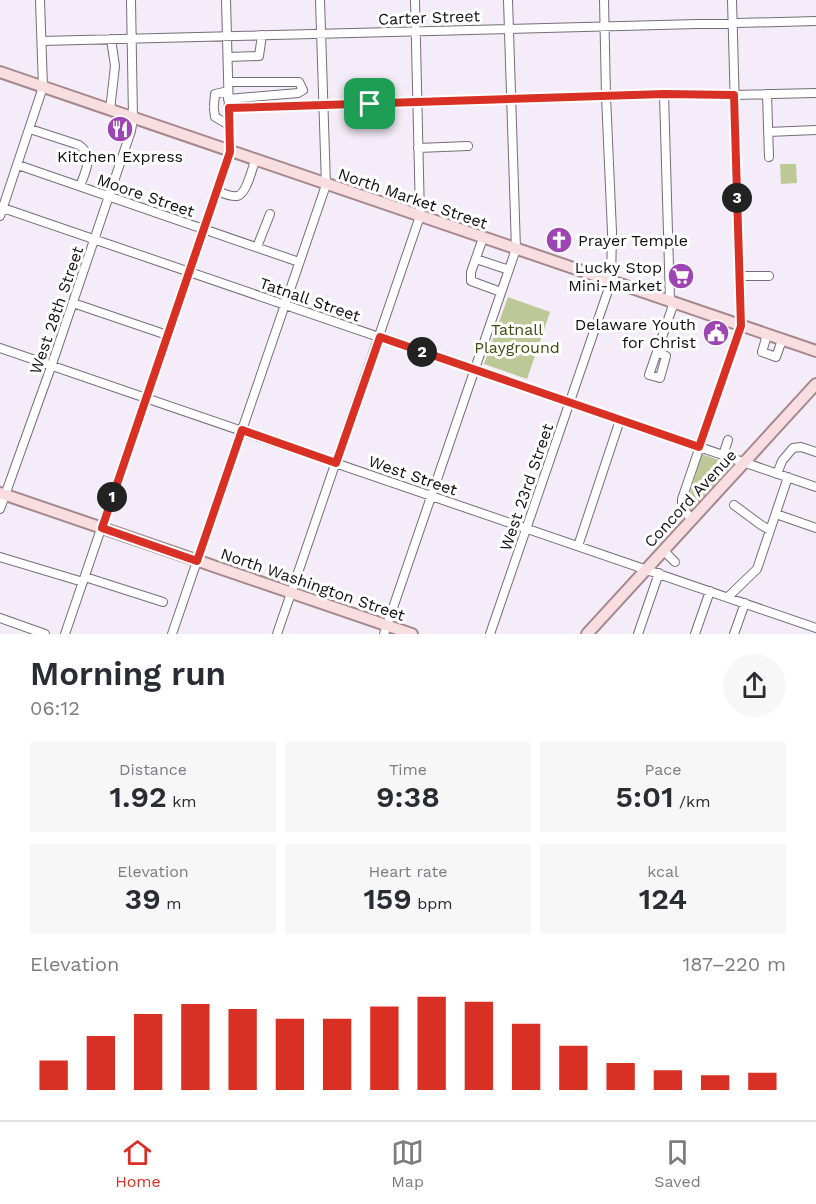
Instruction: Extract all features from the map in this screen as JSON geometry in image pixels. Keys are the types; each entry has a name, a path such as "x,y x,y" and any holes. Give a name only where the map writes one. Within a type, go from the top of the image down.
{"main road":[{"name":"North Market Street","path":"0,72 816,351"},
{"name":"Concord Avenue","path":"587,634 816,384"},
{"name":"North Washington Street","path":"2,494 292,593 386,630 412,634"}],"street":[{"path":"1,210 43,87 40,0"},
{"name":"West 28th Street","path":"0,509 2,494 51,367 131,131 133,118 131,0"},
{"path":"65,634 230,152 226,0"},
{"path":"172,634 326,184 320,0"},
{"path":"277,634 420,216 415,0"},
{"path":"386,630 516,249 508,0"},
{"name":"West 23rd Street","path":"490,634 611,282 612,232 604,0"},
{"path":"691,519 682,507 682,499 741,326 732,0"},
{"name":"Carter Street","path":"42,41 816,21"},
{"path":"228,57 259,56 262,35"},
{"path":"110,110 115,66 111,39"},
{"path":"228,91 298,93 303,90 299,82 228,91 215,94 215,117 229,125"},
{"path":"93,104 111,92"},
{"path":"229,108 664,94 816,93"},
{"path":"657,352 672,302 664,94"},
{"path":"767,94 769,157"},
{"path":"30,129 79,146 86,151 88,162 80,186"},
{"path":"768,132 816,130"},
{"path":"418,148 468,146"},
{"path":"217,191 235,197 241,195 255,161"},
{"name":"Moore Street","path":"18,165 299,262"},
{"name":"Tatnall Street","path":"1,210 285,304 816,487"},
{"path":"257,247 270,214"},
{"path":"483,238 470,277 471,280 501,292"},
{"path":"476,259 509,270"},
{"path":"741,276 769,276"},
{"path":"73,303 167,335"},
{"path":"767,335 762,352 776,357 782,340"},
{"name":"West Street","path":"0,348 816,628"},
{"path":"578,546 620,420"},
{"path":"723,455 728,440"},
{"path":"777,474 786,454 793,448 801,447 816,452"},
{"path":"728,597 757,569 788,477"},
{"path":"734,505 770,530"},
{"path":"776,514 816,528"},
{"path":"663,550 675,562"},
{"path":"0,557 163,602"},
{"path":"638,634 658,573"},
{"path":"695,634 710,591"},
{"path":"734,634 745,603"},
{"path":"0,618 45,634"}],"green space":[{"path":"780,164 796,164 797,183 781,184"},
{"name":"Tatnall Playground","path":"508,297 550,312 527,379 484,364"},
{"path":"702,454 732,465 689,512 686,506"}],"place":[{"name":"Kitchen Express","path":"120,129"},
{"name":"Prayer Temple","path":"559,240"},
{"name":"Lucky Stop Mini-Market","path":"681,276"},
{"name":"Delaware Youth for Christ","path":"716,333"}],"route":[{"path":"664,94 734,95 741,326 699,447 380,337 336,463 242,430 197,561 102,528 230,152 229,108 370,104 664,94"}]}
